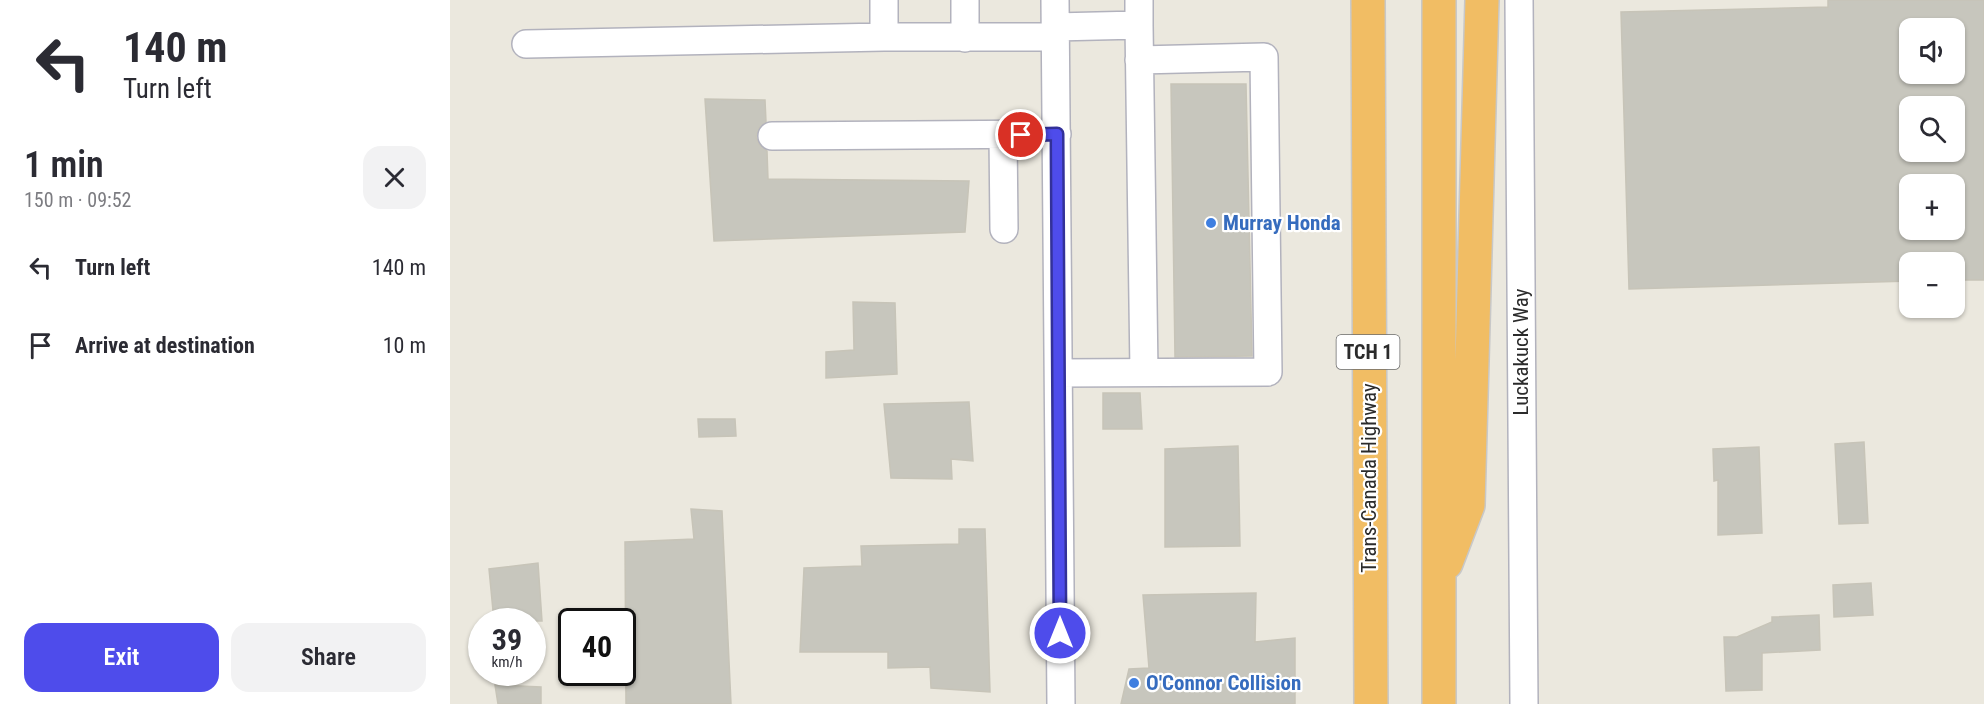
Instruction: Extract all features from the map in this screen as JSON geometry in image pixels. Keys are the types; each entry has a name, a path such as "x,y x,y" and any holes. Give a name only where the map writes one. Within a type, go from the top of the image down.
{"highway":[{"path":"1351,0 1368,299"},
{"name":"Trans-Canada Highway","path":"1368,0 1371,704"},
{"path":"1439,0 1439,704"},
{"path":"1438,584 1467,505 1482,0"}],"street":[{"path":"884,0 884,37"},
{"path":"965,0 965,38"},
{"path":"1055,0 1061,704"},
{"name":"Luckakuck Way","path":"1519,0 1524,704"},
{"path":"526,44 884,37 965,38 1055,32 1139,12 1144,372"},
{"path":"1059,373 1268,372 1264,57 1139,60"},
{"path":"772,136 1057,134"},
{"path":"1003,135 1004,230"}],"building":[{"path":"1828,0 1984,0 1984,280 1965,280 1965,252 1899,252 1899,281 1629,289 1621,12 1828,7"},
{"name":"Murray Honda","path":"1171,84 1246,84 1252,356 1175,357"},
{"path":"705,99 765,100 766,122 759,128 756,137 759,144 767,151 768,179 969,181 965,232 714,241"},
{"path":"853,302 895,303 897,374 826,378 826,352 854,350"},
{"path":"1103,393 1140,393 1142,429 1103,429"},
{"path":"969,402 973,461 951,459 952,479 891,478 884,404"},
{"path":"698,419 735,419 736,436 699,437"},
{"path":"1864,442 1868,523 1839,524 1835,444"},
{"path":"1238,446 1240,546 1165,547 1165,449"},
{"path":"1759,447 1762,533 1718,535 1718,480 1714,481 1713,449"},
{"path":"691,509 722,511 731,704 626,704 626,686 636,686 636,608 625,608 625,542 694,539"},
{"path":"959,529 985,529 990,692 931,688 930,667 888,668 888,652 800,652 804,568 862,566 861,546 959,544"},
{"path":"538,563 541,608 493,608 489,569"},
{"path":"1871,583 1873,615 1834,617 1833,585"},
{"path":"1256,593 1255,642 1295,638 1295,704 1121,704 1129,669 1149,668 1143,595"},
{"path":"1819,615 1820,650 1762,653 1762,690 1726,691 1724,637 1737,637 1772,622 1772,617"},
{"path":"495,686 541,687 541,704 498,704"}],"place":[{"name":"Murray Honda","path":"1211,223"},
{"name":"O'Connor Collision","path":"1134,683"}],"route":[{"path":"1021,135 1057,134 1060,633"}]}
